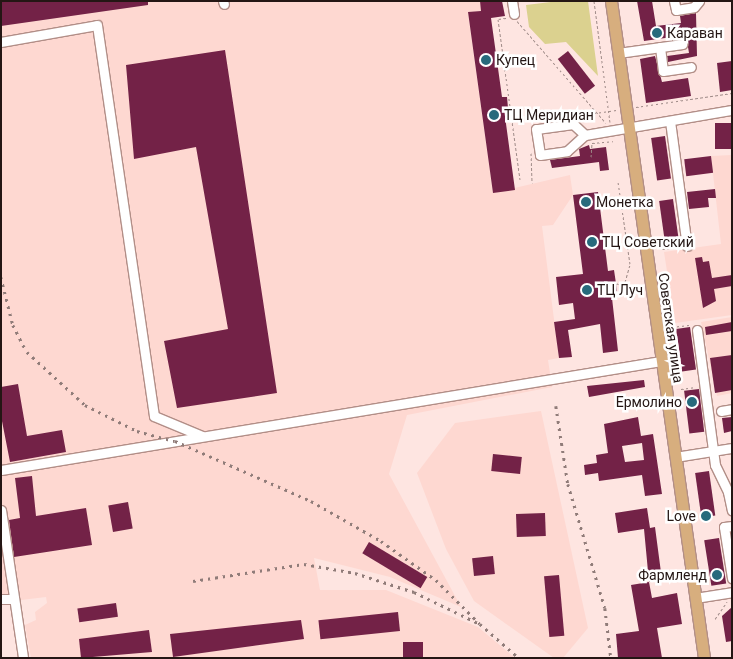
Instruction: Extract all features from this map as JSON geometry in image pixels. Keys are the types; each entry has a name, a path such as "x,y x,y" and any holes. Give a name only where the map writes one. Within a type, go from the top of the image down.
{"main road":[{"name":"Советская улица","path":"611,1 627,128 704,658"}],"street":[{"path":"512,1 514,14"},
{"path":"674,1 676,10 694,7 699,1"},
{"path":"1,42 97,25 154,416 202,436"},
{"path":"618,53 682,44"},
{"path":"660,47 664,71 691,66"},
{"path":"585,135 573,124 536,129 540,155 567,151 585,135 732,110"},
{"path":"670,120 687,246"},
{"path":"697,330 715,465 730,492 732,511"},
{"path":"1,470 661,361"},
{"path":"721,411 732,409"},
{"path":"675,458 732,448"},
{"path":"1,510 23,658"},
{"path":"732,526 724,527 732,578"},
{"path":"695,598 732,594"},
{"path":"1,599 14,603"}],"path":[{"path":"594,1 611,130"},
{"path":"520,179 498,19 514,14 522,30 598,112 611,130"},
{"path":"576,115 732,93"},
{"path":"591,157 592,143 612,141"},
{"path":"531,152 528,157 532,183"},
{"path":"616,284 625,282 630,264 618,182"},
{"path":"662,249 687,246"},
{"path":"672,328 696,324 697,330"},
{"path":"681,389 705,386"},
{"path":"715,619 732,594"}],"shaded area":[{"path":"1,1 489,1 490,9 468,13 493,193 570,175 573,195 553,225 542,226 559,358 548,360 552,387 407,415 389,474 461,607 390,577 314,558 320,590 386,590 478,627 515,658 31,658 25,625 36,620 35,612 47,603 46,597 21,600 1,597"},
{"path":"559,1 588,1 598,76 566,42 545,44 529,27 526,5"},
{"path":"732,155 732,315 675,323 664,252 721,244 711,156"},
{"path":"732,317 732,393 717,396 701,322"},
{"path":"541,411 588,628 563,658 554,658 474,601 446,549 417,473 455,423"}],"building":[{"path":"1,1 148,1 148,5 1,26"},
{"path":"480,1 502,1 505,16 491,18 502,97 507,97 508,108 504,109 515,190 493,193 468,12 481,11"},
{"path":"637,1 652,1 656,26 681,23 680,16 696,13 697,56 668,62 667,56 689,53 686,35 644,41"},
{"path":"225,50 277,393 177,408 164,341 228,329 196,147 134,159 126,65"},
{"path":"568,51 595,86 585,94 558,59"},
{"path":"655,56 662,82 688,78 691,96 646,103 640,59"},
{"path":"732,61 732,90 720,92 717,63"},
{"path":"715,123 732,123 732,149 715,149"},
{"path":"665,136 671,179 657,181 651,138"},
{"path":"589,145 590,149 606,147 609,170 600,171 599,162 552,168 550,160 580,156 579,149"},
{"path":"711,156 713,173 686,176 684,159"},
{"path":"715,189 716,198 708,198 709,207 689,209 687,192"},
{"path":"598,192 608,271 614,270 618,297 612,298 618,351 603,353 600,324 568,330 572,357 559,358 554,322 575,319 573,303 559,305 556,277 583,274 573,195"},
{"path":"673,199 679,243 665,245 659,201"},
{"path":"702,257 703,262 709,261 712,278 732,275 732,286 714,289 716,301 703,308 695,258"},
{"path":"732,322 732,331 706,335 705,327"},
{"path":"690,327 696,370 682,372 676,329"},
{"path":"732,355 732,390 715,393 710,358"},
{"path":"644,380 645,387 589,397 587,386"},
{"path":"18,384 27,436 62,430 66,452 10,462 1,416 1,387"},
{"path":"699,389 704,432 689,434 684,391"},
{"path":"638,417 641,436 653,434 662,494 645,496 642,475 599,481 598,473 585,475 584,465 597,463 596,455 608,453 604,424","holes":["642,443 644,460 625,462 622,446"]},
{"path":"732,417 732,431 724,433 722,418"},
{"path":"493,454 522,457 520,474 491,471"},
{"path":"709,471 715,516 701,518 695,473"},
{"path":"32,476 36,516 86,508 92,545 14,557 9,520 20,518 15,478"},
{"path":"128,502 133,529 113,532 108,505"},
{"path":"647,508 650,528 655,527 662,580 649,582 644,529 618,533 615,513"},
{"path":"545,513 546,536 517,537 516,514"},
{"path":"719,538 726,583 711,586 704,540"},
{"path":"369,542 427,577 421,588 362,553"},
{"path":"493,556 495,574 474,576 472,558"},
{"path":"559,575 564,636 549,637 544,576"},
{"path":"649,582 652,598 677,593 682,624 657,628 662,658 618,658 616,634 639,631 631,585"},
{"path":"116,603 118,617 79,622 77,608"},
{"path":"732,607 732,641 726,642 722,616"},
{"path":"398,612 400,631 320,639 318,620"},
{"path":"301,620 304,639 173,657 170,634"},
{"path":"149,630 152,652 81,658 79,639"},
{"path":"403,642 423,642 423,658 403,658"}],"railway":[{"path":"1,277 13,325 27,352 85,405 137,431 175,441 311,501 381,541 436,580 480,624"},
{"path":"556,406 568,484 605,608 611,658"},
{"path":"193,581 304,564 355,573 414,592 480,624 519,658"}],"place":[{"name":"Караван","path":"657,33"},
{"name":"Купец","path":"486,60"},
{"name":"ТЦ Меридиан","path":"494,115"},
{"name":"Монетка","path":"586,202"},
{"name":"ТЦ Советский","path":"592,242"},
{"name":"ТЦ Луч","path":"587,290"},
{"name":"Ермолино","path":"692,402"},
{"name":"Love","path":"706,516"},
{"name":"Фармленд","path":"717,575"}]}
